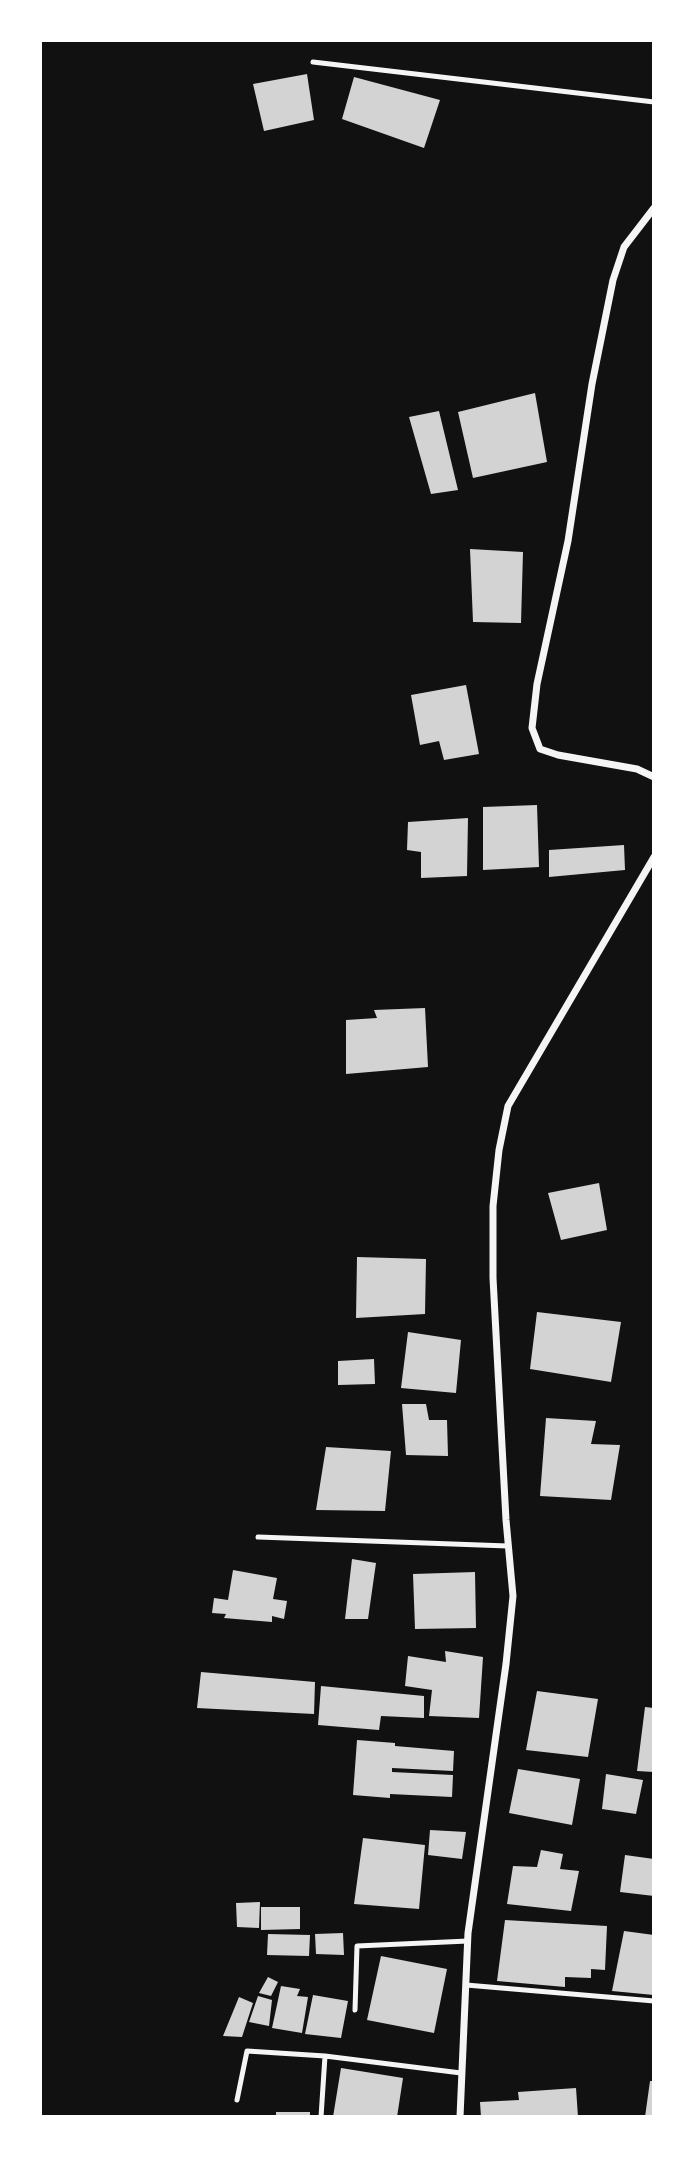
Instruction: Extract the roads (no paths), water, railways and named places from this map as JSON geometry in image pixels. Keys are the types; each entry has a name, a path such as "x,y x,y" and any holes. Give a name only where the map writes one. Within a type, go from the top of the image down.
{"street":[{"path":"654,208 624,247 613,281 592,384 568,541 537,684 532,728 540,749 558,755 637,769 654,777"},
{"path":"460,2117 468,1941 513,1596 494,1278 493,1206 499,1150 508,1106 654,857"}],"lane":[{"path":"313,62 654,102"},
{"path":"258,1538 508,1546"},
{"path":"355,2010 357,1946 468,1941"},
{"path":"466,1985 654,2001"},
{"path":"237,2100 247,2050 325,2056 461,2073"},
{"path":"321,2117 325,2056"}]}
